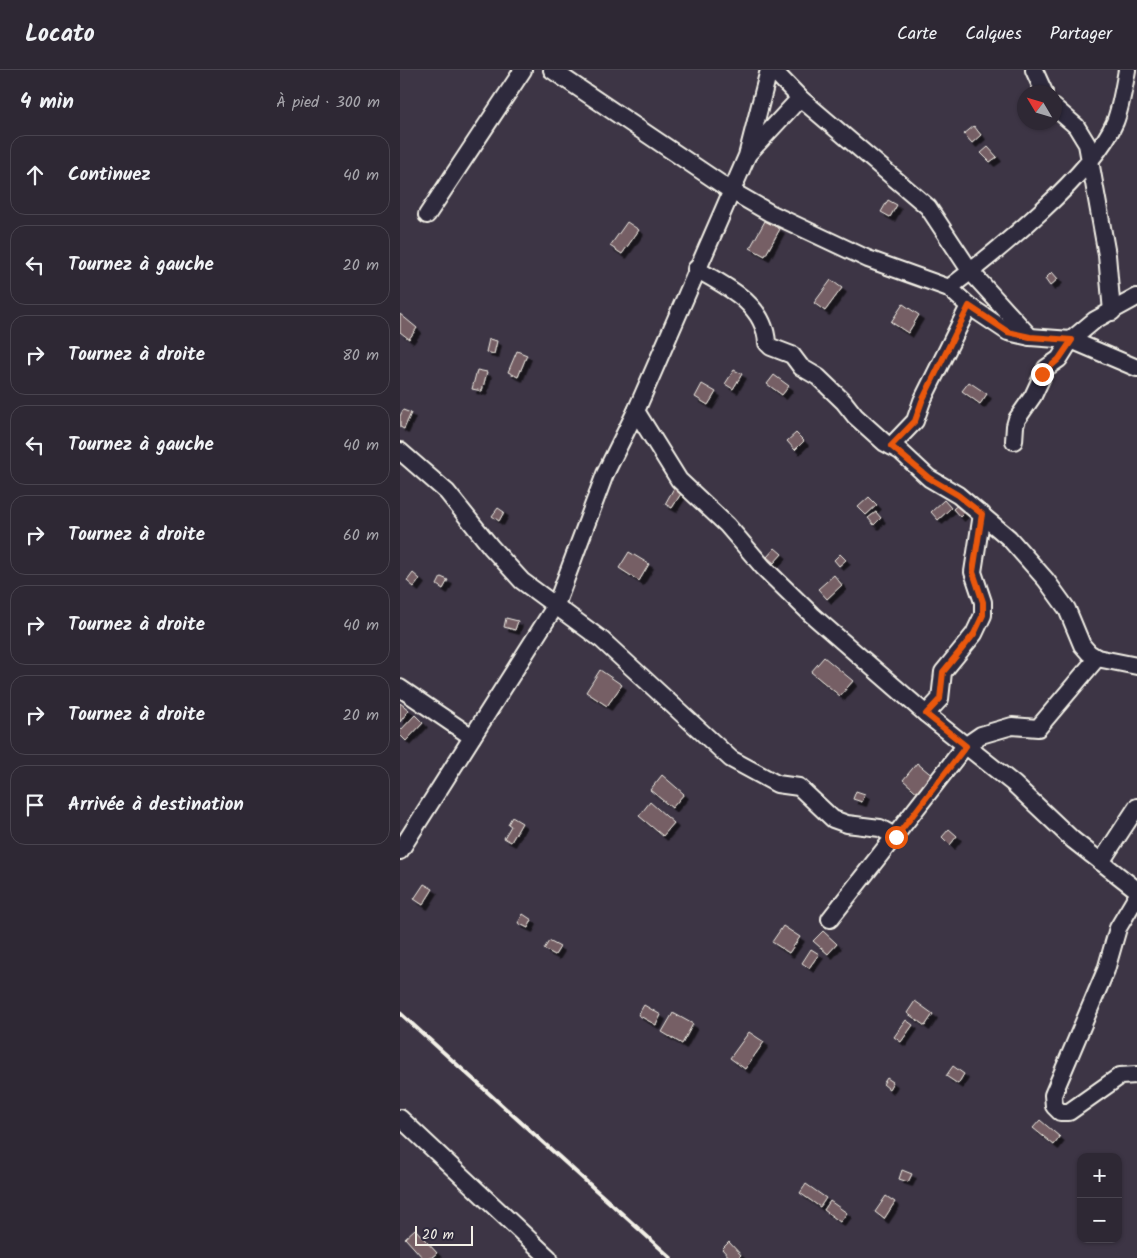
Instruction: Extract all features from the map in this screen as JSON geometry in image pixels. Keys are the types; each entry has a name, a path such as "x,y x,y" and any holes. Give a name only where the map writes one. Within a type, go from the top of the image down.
{"street":[{"path":"427,215 522,70"},
{"path":"552,70 730,190 770,213 860,255 949,288 969,306 1008,332 1030,337 1072,340 1137,368"},
{"path":"400,851 556,605 606,474 636,411 730,190 747,156 771,70 800,98 928,207 971,272 1030,337"},
{"path":"1034,70 1041,85"},
{"path":"949,288 1012,237 1090,160 1115,122 1127,70"},
{"path":"747,156 800,98"},
{"path":"1062,114 1076,126 1087,144 1107,255 1112,312"},
{"path":"696,269 734,290 760,317 767,343 771,347 792,355 800,367 818,377 844,402 855,416 929,478 958,495 1009,538 1046,580 1068,609 1082,645 1097,658 1137,666"},
{"path":"1014,441 1014,426 1033,396 1042,374 1059,359 1072,340 1095,320 1137,297"},
{"path":"891,446 915,421 922,401 969,306"},
{"path":"636,411 679,480 726,525 763,567 812,615 926,714 1014,784 1073,840 1120,874 1137,890"},
{"path":"400,451 447,492 491,547 522,581 602,640 731,760 777,784 799,787 833,819 847,824 880,828 896,837"},
{"path":"926,714 940,699 943,672 974,634 983,615 983,602 973,572 982,514"},
{"path":"830,919 966,746 981,735 1012,726 1038,728 1097,658"},
{"path":"400,688 472,737"},
{"path":"1101,862 1137,807"},
{"path":"1137,896 1118,928 1106,970 1053,1095 1054,1106 1060,1112 1069,1112 1120,1076 1137,1075"},
{"path":"400,1118 549,1258"}],"building":[{"path":"974,126 981,135 972,143 964,134"},
{"path":"988,147 997,157 990,162 981,153"},
{"path":"888,200 897,205 890,217 881,212"},
{"path":"765,221 780,229 765,256 750,248"},
{"path":"627,222 639,230 622,254 610,246"},
{"path":"1052,272 1058,279 1050,286 1045,279"},
{"path":"831,280 842,288 825,311 814,303"},
{"path":"903,304 919,315 908,333 891,322"},
{"path":"400,314 417,328 409,339 400,332"},
{"path":"489,339 497,341 494,354 486,352"},
{"path":"517,351 527,355 518,377 508,372"},
{"path":"477,370 487,372 482,391 472,389"},
{"path":"734,370 742,374 733,389 725,384"},
{"path":"774,375 789,386 782,395 767,384"},
{"path":"969,382 987,394 980,404 962,391"},
{"path":"702,384 716,392 708,405 695,397"},
{"path":"403,410 411,413 404,429 400,427 400,416"},
{"path":"796,433 804,441 795,450 787,441"},
{"path":"674,488 682,492 672,508 665,504"},
{"path":"869,497 877,505 866,515 858,507"},
{"path":"944,500 951,508 938,520 931,512"},
{"path":"960,503 967,510 960,517 953,509"},
{"path":"498,508 504,512 499,521 492,516"},
{"path":"876,512 881,518 874,525 868,518"},
{"path":"775,548 782,554 774,563 767,557"},
{"path":"629,552 649,564 639,581 619,568"},
{"path":"840,554 846,560 839,566 834,560"},
{"path":"413,573 420,579 414,587 407,581"},
{"path":"834,575 842,585 827,599 818,589"},
{"path":"441,577 448,580 443,589 437,585"},
{"path":"506,618 518,621 515,630 504,627"},
{"path":"824,657 853,681 840,696 811,672"},
{"path":"600,670 622,685 607,706 586,692"},
{"path":"400,703 409,710 400,722"},
{"path":"415,715 423,723 406,741 400,735 400,731"},
{"path":"917,763 934,777 920,795 903,780"},
{"path":"662,775 684,794 672,808 650,790"},
{"path":"856,791 865,794 862,802 853,799"},
{"path":"650,802 674,823 663,836 639,816"},
{"path":"512,817 522,823 511,842 504,838 511,826 508,824"},
{"path":"949,829 957,836 950,845 942,837"},
{"path":"424,884 433,889 423,905 414,899"},
{"path":"523,914 532,920 528,928 518,923"},
{"path":"783,926 800,937 789,953 772,942"},
{"path":"823,931 837,944 828,954 813,941"},
{"path":"549,941 560,947 555,955 544,949"},
{"path":"811,949 819,954 809,968 802,963"},
{"path":"915,1001 933,1014 925,1026 907,1013"},
{"path":"644,1005 661,1015 656,1025 638,1015"},
{"path":"673,1013 693,1024 682,1044 662,1032"},
{"path":"906,1020 913,1025 901,1042 894,1037"},
{"path":"749,1032 764,1042 745,1069 730,1058"},
{"path":"953,1066 964,1074 958,1084 946,1076"},
{"path":"887,1078 893,1082 889,1089 883,1084"},
{"path":"1040,1120 1060,1137 1054,1145 1033,1128"},
{"path":"902,1170 912,1174 908,1182 899,1179"},
{"path":"806,1184 826,1198 820,1207 800,1193"},
{"path":"886,1196 895,1202 884,1219 875,1212"},
{"path":"830,1201 847,1213 840,1222 824,1210"},
{"path":"415,1229 437,1253 431,1258 423,1258 405,1238"},
{"path":"729,1242 741,1255 738,1258 730,1258 722,1249"}],"railway":[{"path":"400,1013 671,1258"}],"route":[{"path":"896,837 966,746 926,714 940,699 943,672 974,634 983,615 983,602 973,572 982,514 958,495 929,478 900,451 891,446 911,428 915,421 922,401 969,306 1008,332 1030,337 1072,340 1059,359 1046,368 1042,374"}]}
